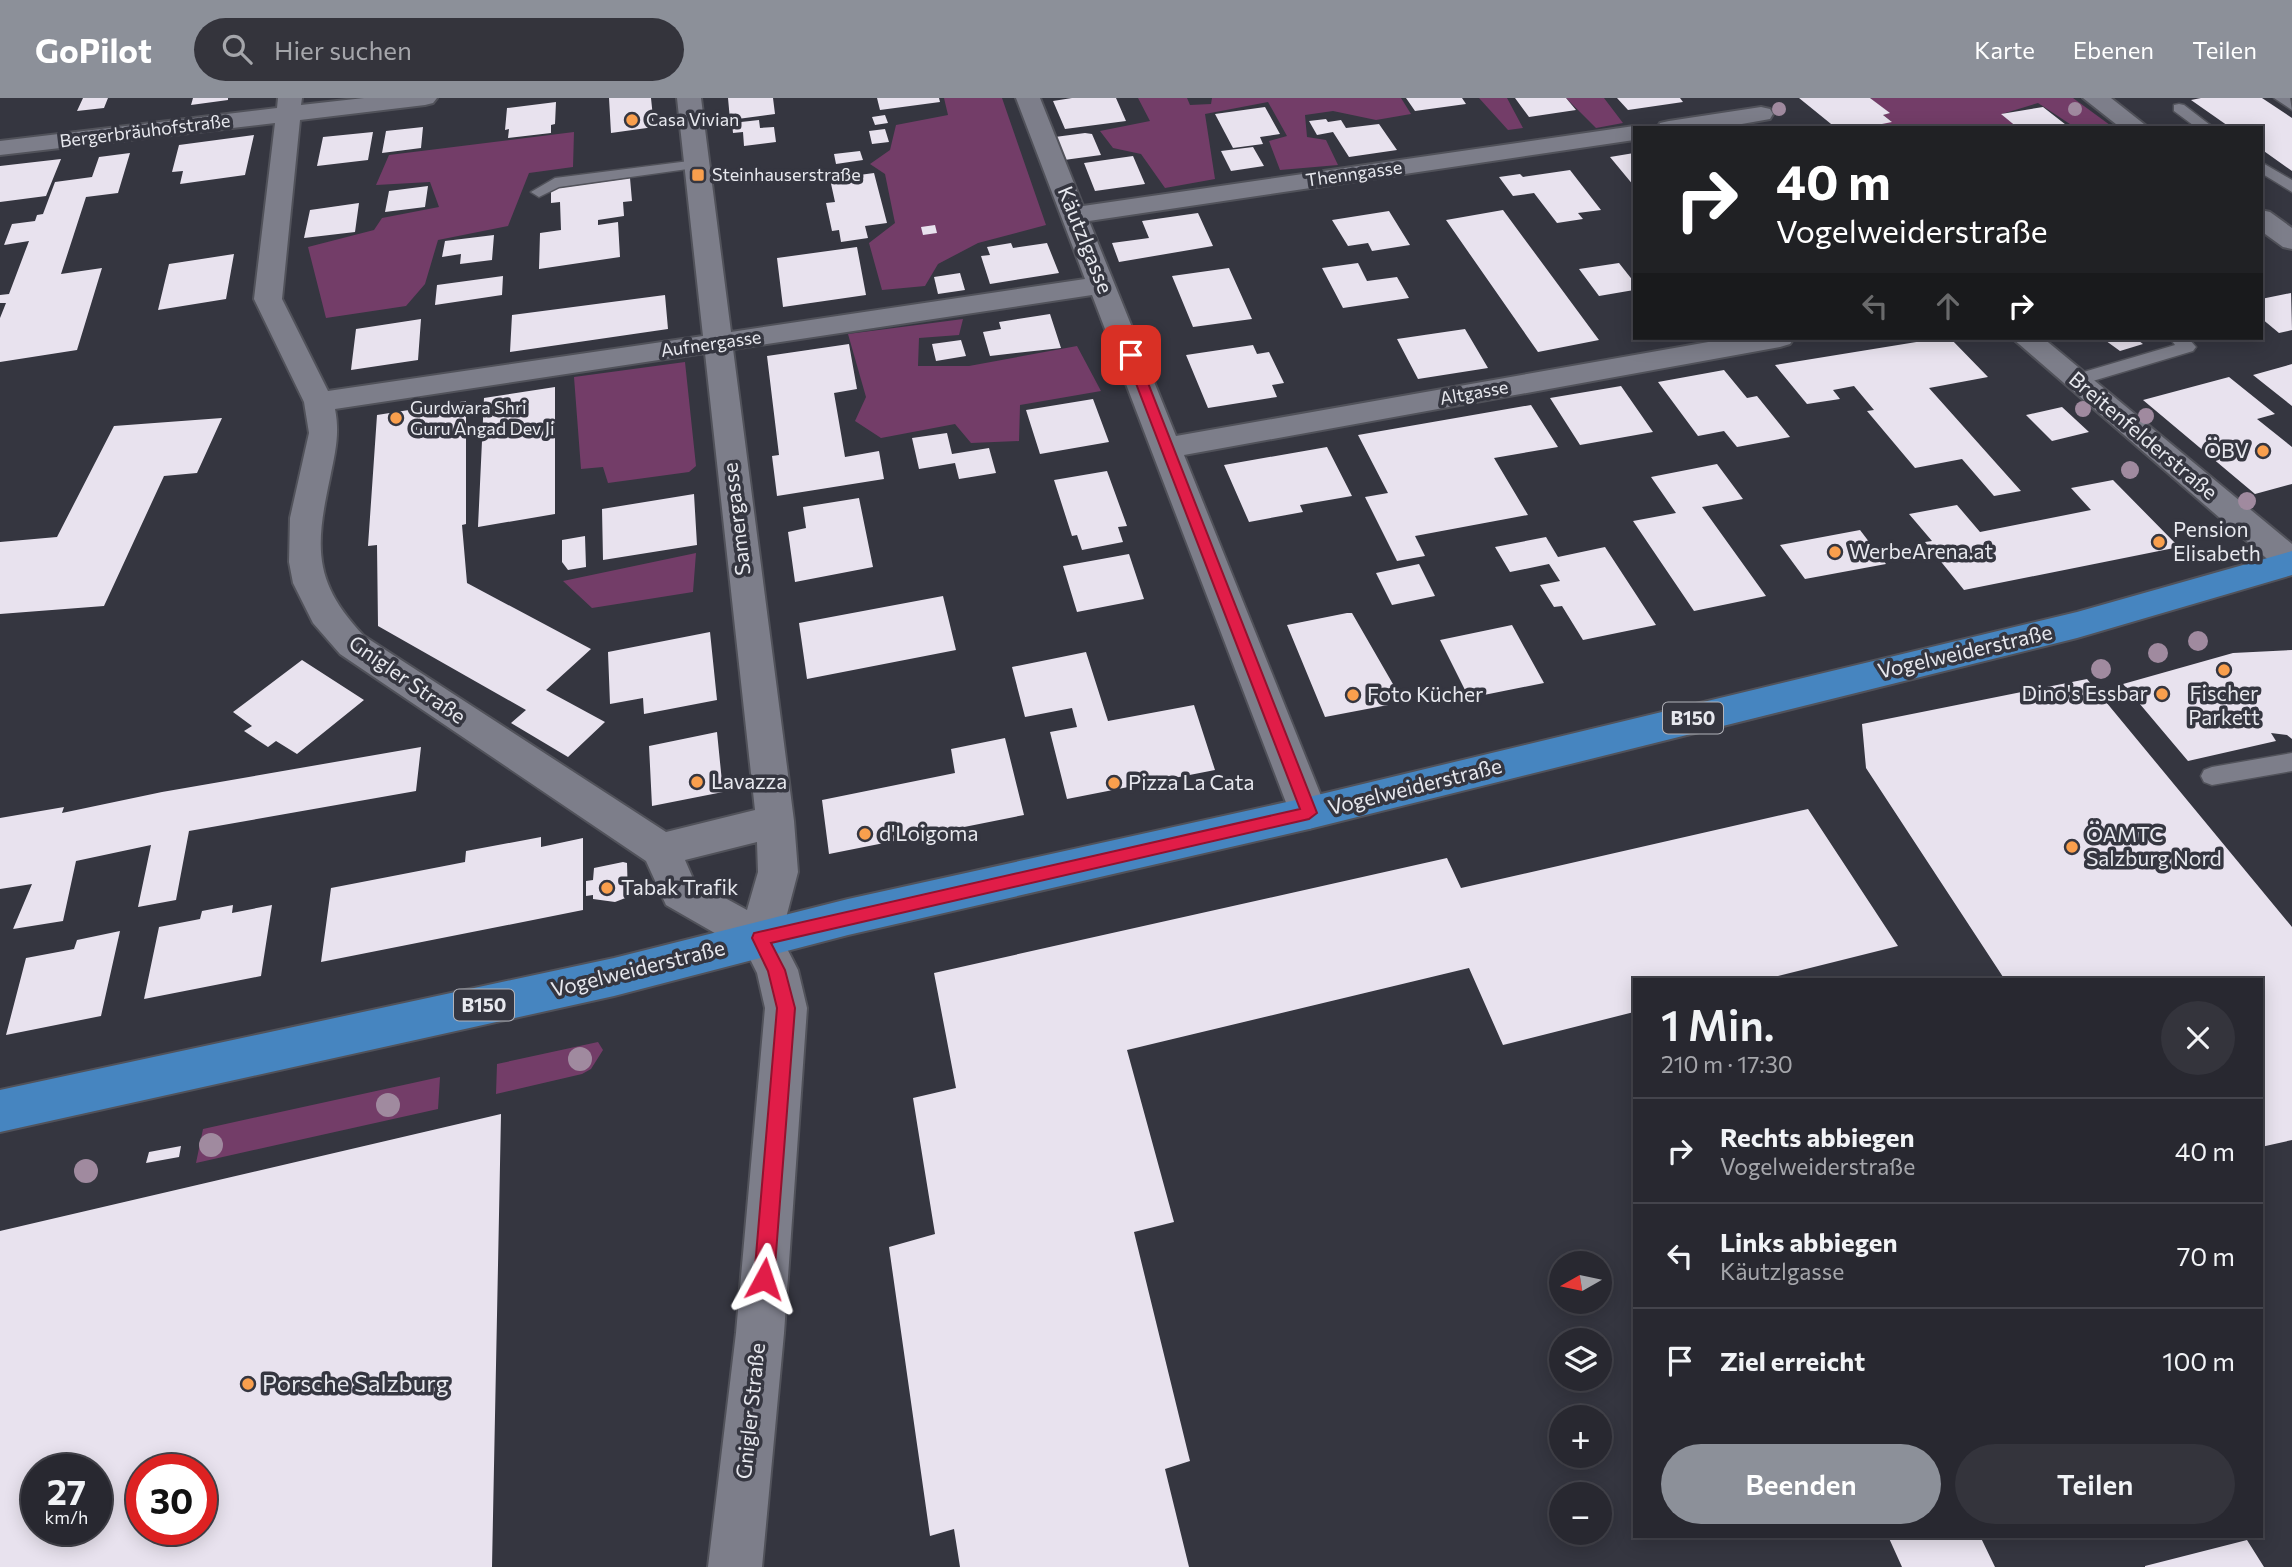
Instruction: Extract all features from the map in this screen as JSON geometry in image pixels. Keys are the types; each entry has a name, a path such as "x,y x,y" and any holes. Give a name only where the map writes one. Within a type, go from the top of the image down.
{"main road":[{"name":"Vogelweiderstraße","path":"0,1111 614,977 760,938 1309,813 2077,625 2292,562"}],"street":[{"path":"290,106 425,98"},
{"name":"Samergasse","path":"689,98 775,821 778,872 760,938"},
{"name":"Käutzlgasse","path":"1028,98 1104,285 1309,813"},
{"path":"1742,98 1769,121"},
{"path":"2095,98 2134,126"},
{"name":"Bergerbräuhofstraße","path":"0,148 290,106"},
{"name":"Gnigler Straße","path":"290,106 268,299 319,402 324,433 304,549 317,602 352,645 661,850"},
{"path":"1698,126 1769,121"},
{"name":"Thenngasse","path":"1074,215 1633,133"},
{"path":"2263,219 2292,241"},
{"name":"Aufnergasse","path":"319,402 1104,285"},
{"name":"Altgasse","path":"1168,448 1769,340"},
{"name":"Breitenfelderstraße","path":"2028,340 2292,562"},
{"path":"760,938 680,893 661,850 775,821"},
{"name":"Gnigler Straße","path":"734,1567 760,1333 786,1008 777,970 760,938"}],"lane":[{"path":"2281,98 2292,106"},
{"path":"2179,108 2204,126"},
{"path":"539,192 555,183 697,164"},
{"path":"2263,167 2292,187"},
{"path":"2076,380 2187,346 2180,340"},
{"path":"2213,776 2292,762"}],"shaded area":[{"path":"944,98 1002,98 1046,225 978,243 938,264 925,286 882,290 869,243 895,223 885,174 870,164 890,150 896,125 948,115"},
{"path":"1138,98 1187,98 1190,105 1211,104 1212,98 1401,98 1411,114 1376,120 1333,111 1305,115 1307,137 1326,140 1338,165 1280,170 1269,141 1287,136 1268,102 1205,114 1215,179 1165,188 1141,154 1113,148 1100,131 1150,121"},
{"path":"1479,98 1507,98 1523,128 1508,130"},
{"path":"1566,98 1604,98 1623,123 1596,128"},
{"path":"1870,98 2073,98 2111,126 2073,126 2038,103 2002,114 2016,126 1871,126 1891,121 1883,115 1889,113"},
{"path":"574,132 573,167 529,173 508,226 438,240 425,284 406,306 326,318 308,247 374,230 382,218 439,207 430,182 376,185 389,155"},
{"path":"963,319 959,335 919,338 918,366 969,366 1077,346 1101,391 1020,405 1019,441 971,443 955,424 881,438 855,421 866,397 848,334"},
{"path":"685,362 696,466 689,472 608,483 603,467 581,469 574,377"},
{"path":"696,553 693,592 592,608 563,581"},
{"path":"598,1042 603,1050 591,1069 582,1074 496,1094 497,1064"},
{"path":"440,1077 438,1109 196,1163 203,1129"}],"building":[{"path":"83,98 108,98 104,108 77,111"},
{"path":"193,98 228,98 228,100 191,105"},
{"name":"Casa Vivian","path":"609,98 651,98 654,127 611,133"},
{"path":"728,98 773,98 775,114 730,120"},
{"path":"877,98 939,98 940,102 880,110"},
{"path":"1116,98 1126,121 1065,129 1053,101"},
{"path":"1406,98 1462,98 1466,104 1415,111"},
{"path":"1515,98 1566,98 1576,110 1529,117"},
{"path":"1617,98 1680,98 1683,102 1628,110"},
{"path":"1799,98 1870,98 1890,113 1883,115 1892,122 1872,126 1834,126"},
{"path":"2262,98 2292,118 2292,171 2263,150 2263,126 2228,126 2191,100"},
{"path":"556,102 555,124 551,125 551,133 508,138 509,129 505,130 507,108"},
{"path":"1265,107 1280,134 1260,137 1263,144 1233,148 1215,114"},
{"path":"2043,107 2067,126 2016,126 2001,114"},
{"path":"885,115 888,123 875,125 872,117"},
{"path":"1326,119 1328,122 1341,120 1346,128 1379,124 1397,150 1349,157 1333,132 1317,135 1309,121"},
{"path":"759,120 760,128 774,127 776,142 744,146 743,132 733,133 732,123"},
{"path":"423,127 421,148 382,153 386,131"},
{"path":"885,129 889,142 872,144 869,131"},
{"path":"373,132 368,160 317,166 323,137"},
{"path":"1092,134 1101,155 1064,160 1055,137"},
{"path":"254,135 245,175 180,184 183,171 172,172 179,145"},
{"path":"1253,147 1264,166 1231,171 1221,151"},
{"path":"860,151 863,160 836,164 834,154"},
{"path":"130,153 118,193 86,197 61,274 102,268 77,350 0,362 0,318 6,303 0,303 0,295 9,294 29,241 4,245 12,224 35,221 37,215 43,214 55,182 92,177 99,157"},
{"path":"1633,153 1633,185 1610,157"},
{"path":"1133,156 1145,184 1095,191 1084,163"},
{"path":"61,159 46,196 0,202 0,166"},
{"path":"1570,170 1601,210 1578,213 1583,219 1557,223 1534,193 1513,196 1499,177 1520,174 1523,177"},
{"path":"874,173 887,223 865,226 868,238 841,242 839,230 832,231 826,203 835,202 830,179"},
{"path":"630,178 632,201 623,202 624,216 598,220 598,225 618,222 620,257 539,269 540,233 561,230 560,202 551,203 551,189"},
{"path":"428,186 425,207 385,212 389,191"},
{"path":"359,203 355,232 304,238 310,210"},
{"path":"1503,210 1599,340 1538,352 1446,220"},
{"path":"1389,211 1410,245 1372,251 1368,243 1348,246 1332,220"},
{"path":"1198,213 1213,246 1119,262 1112,243 1149,238 1142,221"},
{"path":"935,225 937,233 923,235 921,227"},
{"path":"494,235 492,260 460,264 461,254 442,257 445,241"},
{"path":"1011,243 1013,248 1047,243 1059,273 990,284 981,256 990,255 987,247"},
{"path":"857,247 866,295 783,307 777,258"},
{"path":"234,254 226,299 158,310 169,264"},
{"path":"1358,263 1367,281 1397,277 1409,298 1343,308 1322,268"},
{"path":"1619,263 1633,281 1633,290 1599,296 1579,269"},
{"path":"1229,268 1252,319 1193,327 1172,276"},
{"path":"960,273 965,290 938,294 934,277"},
{"path":"503,276 502,295 435,305 437,285"},
{"path":"2291,293 2292,330 2279,333 2263,320 2263,299"},
{"path":"665,295 668,329 510,352 512,315"},
{"path":"1050,314 1061,348 990,356 983,332 1001,329 999,322"},
{"path":"421,319 418,360 351,370 356,329"},
{"path":"1465,329 1488,368 1418,379 1397,339"},
{"path":"961,340 966,356 936,361 932,344"},
{"path":"1929,340 1952,340 1988,377 1929,388 2021,491 1994,496 1962,459 1915,468 1867,411 1874,410 1854,386 1833,390 1840,399 1807,404 1775,365"},
{"path":"2105,340 2138,340 2143,344 2120,351"},
{"path":"849,344 857,389 834,393 845,457 879,451 884,479 777,496 772,456 779,455 767,356"},
{"path":"1253,345 1257,354 1269,352 1284,383 1272,385 1277,397 1208,408 1186,355"},
{"path":"2292,364 2292,406 2253,375"},
{"path":"1724,370 1747,398 1757,396 1790,437 1737,447 1724,431 1698,436 1658,382"},
{"path":"2229,377 2275,414 2257,419 2292,447 2292,484 2255,494 2143,400"},
{"path":"1621,386 1653,432 1580,445 1550,398"},
{"path":"555,387 555,514 478,527 484,398"},
{"path":"1093,399 1109,442 1040,454 1026,410"},
{"path":"466,401 466,524 462,525 467,583 591,649 546,690 605,722 568,757 511,723 526,710 378,626 377,545 368,546 377,415"},
{"path":"1531,405 1558,447 1494,458 1528,515 1415,536 1425,556 1397,561 1365,497 1388,493 1358,435"},
{"path":"2062,407 2089,432 2052,441 2026,415"},
{"path":"222,418 197,473 164,476 104,606 0,614 0,542 57,537 114,426"},
{"path":"947,433 952,454 989,448 996,473 959,479 955,463 919,469 912,438"},
{"path":"1327,447 1352,496 1300,505 1303,512 1249,522 1224,465"},
{"path":"1717,464 1743,499 1702,507 1766,596 1694,611 1633,521 1676,513 1651,477"},
{"path":"1107,471 1127,526 1118,527 1123,542 1082,550 1077,535 1072,536 1054,480"},
{"path":"2113,480 2179,547 1964,590 1925,542 1932,541 1909,514 1957,505 1980,532 2091,510 2071,488"},
{"path":"694,494 697,545 603,560 602,509"},
{"path":"859,498 873,567 795,582 788,532 806,528 803,507"},
{"path":"1860,530 1886,564 1805,579 1780,545"},
{"path":"585,536 586,567 568,570 562,562 562,540"},
{"path":"1546,537 1558,557 1605,547 1656,625 1583,640 1562,606 1554,607 1540,585 1560,581 1549,564 1510,572 1495,547"},
{"path":"1129,554 1144,599 1077,612 1063,566"},
{"path":"1419,564 1435,596 1392,605 1376,573"},
{"path":"943,596 956,650 807,679 799,623"},
{"path":"1352,613 1401,698 1387,700 1388,705 1325,717 1287,625"},
{"path":"1512,625 1544,683 1469,698 1440,640"},
{"path":"710,632 717,700 644,714 643,698 610,704 608,652"},
{"path":"2292,650 2292,739 2287,735 2271,733 2276,741 2188,761 2123,684 2233,653"},
{"path":"1086,652 1108,721 1194,705 1215,770 1067,799 1050,732 1077,727 1072,708 1025,717 1012,667"},
{"path":"302,660 364,700 297,754 276,741 268,747 244,731 252,726 233,712"},
{"name":"ÖAMTC Salzburg Nord","path":"2087,679 2292,927 2292,1140 2263,1147 2263,978 2004,978 1866,768 1862,724"},
{"path":"717,732 723,792 652,806 649,746"},
{"path":"1005,738 1024,815 829,854 822,800 955,773 951,749"},
{"path":"421,747 416,791 189,831 176,900 138,907 151,845 76,861 63,921 13,929 32,884 0,889 0,818 64,807 62,813 162,792"},
{"path":"1808,809 1898,946 1770,978 1633,978 1633,1012 1503,1045 1469,968 1127,1050 1174,1222 1134,1232 1190,1461 1165,1469 1189,1567 960,1567 954,1529 930,1536 889,1247 935,1234 913,1098 956,1088 934,973 1447,858 1461,888"},
{"path":"541,837 541,847 583,838 583,910 321,962 331,888 465,862 466,851"},
{"name":"Tabak Trafik","path":"627,863 628,897 615,902 593,899 593,895 586,896 586,881 593,880 594,868"},
{"path":"233,905 232,913 272,905 261,976 144,999 159,927 200,919 202,911"},
{"path":"120,931 101,1016 6,1035 26,958 74,949 77,940"},
{"name":"Porsche Salzburg","path":"501,1114 492,1567 0,1567 0,1231"},
{"path":"181,1146 179,1157 146,1163 149,1152"},
{"path":"1889,1538 1981,1538 1995,1567 1902,1567"},
{"path":"2247,1540 2264,1567 2145,1567 2145,1566"}],"place":[{"name":"Casa Vivian","path":"632,120"},
{"name":"Steinhauserstraße","path":"698,175"},
{"name":"Gurdwara Shri Guru Angad Dev Ji","path":"396,418"},
{"name":"ÖBV","path":"2263,451"},
{"name":"Pension Elisabeth","path":"2159,542"},
{"name":"WerbeArena.at","path":"1835,552"},
{"name":"Fischer Parkett","path":"2224,670"},
{"name":"Dino's Essbar","path":"2162,694"},
{"name":"Foto Kücher","path":"1353,695"},
{"name":"Lavazza","path":"697,782"},
{"name":"Pizza La Cata","path":"1114,783"},
{"name":"d'Loigoma","path":"865,834"},
{"name":"ÖAMTC Salzburg Nord","path":"2072,847"},
{"name":"Tabak Trafik","path":"607,888"},
{"name":"Porsche Salzburg","path":"248,1384"}],"route":[{"path":"764,1279 786,1008 777,970 760,938 1309,813 1131,355"}]}
